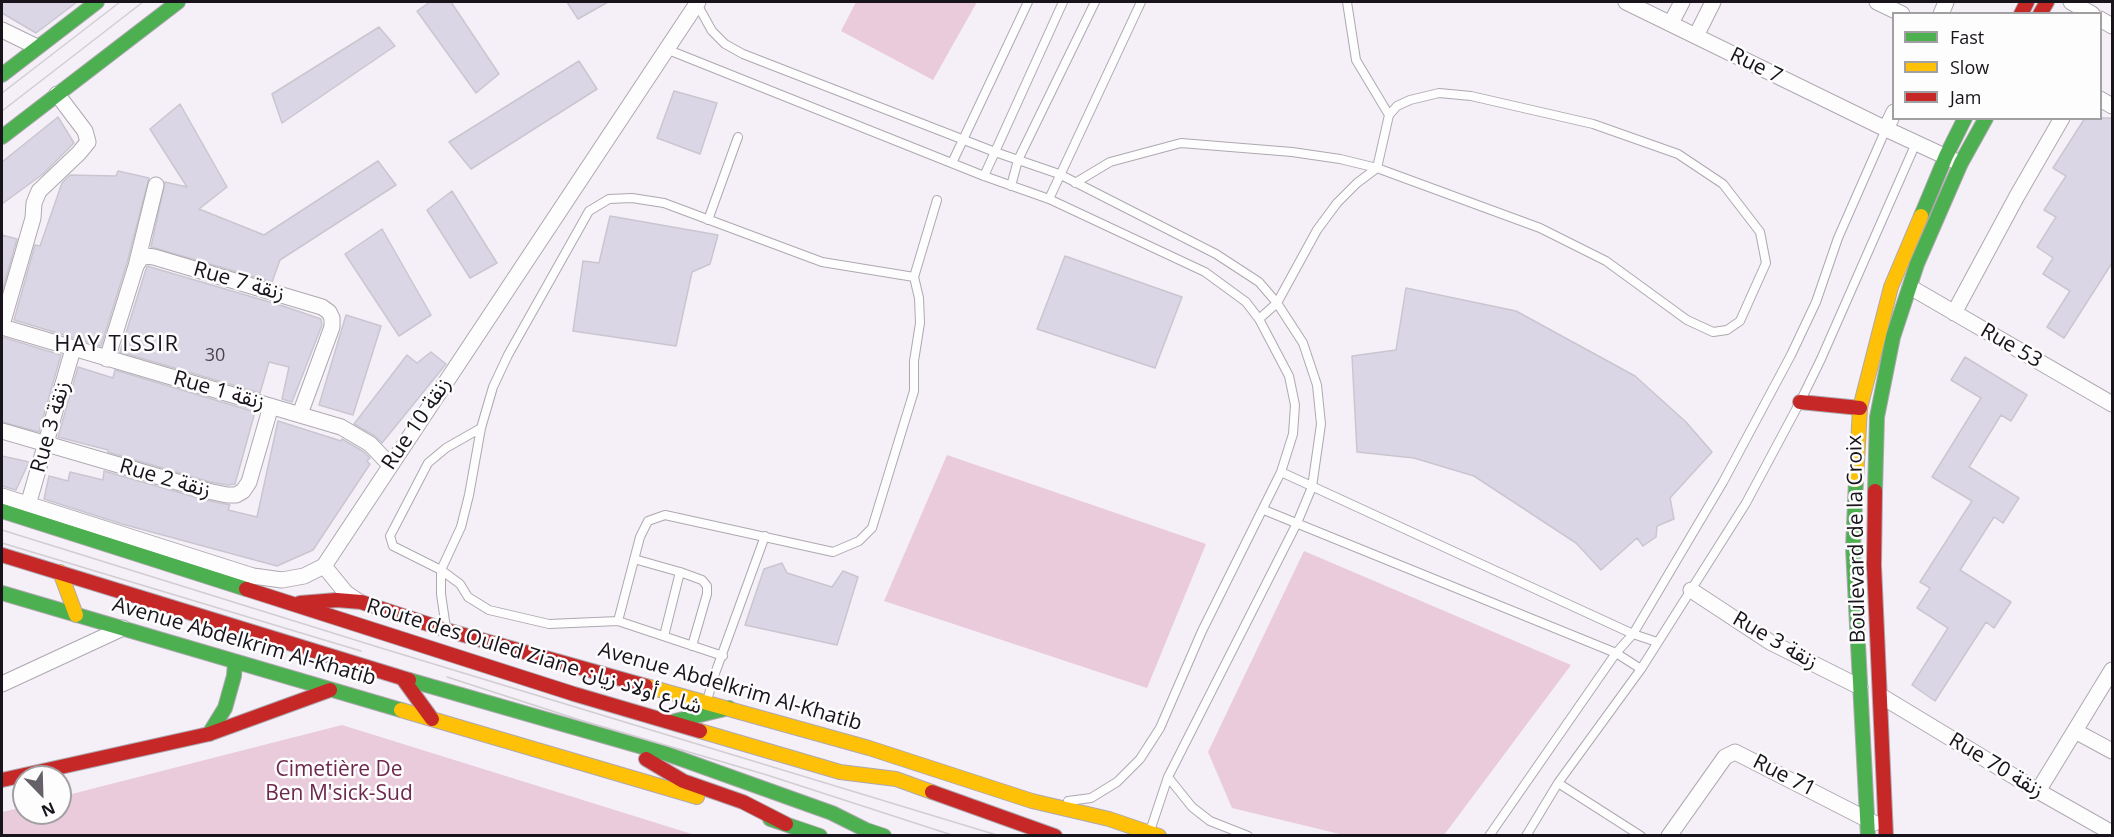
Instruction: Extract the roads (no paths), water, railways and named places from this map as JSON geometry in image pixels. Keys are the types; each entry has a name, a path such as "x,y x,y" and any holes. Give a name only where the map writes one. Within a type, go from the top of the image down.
{"main road":[{"path":"2,75 97,2"},
{"path":"2,137 178,2"},
{"name":"Boulevard de la Croix","path":"1868,836 1853,548 1860,408 1886,302 1898,268 1964,120"},
{"name":"Boulevard de la Croix","path":"1889,834 1874,565 1877,417 1893,338 1929,234 1961,163 1985,120"},
{"path":"1800,402 1860,408"},
{"name":"Route des Ouled Ziane شارع أولاد زيان","path":"2,511 574,694 840,772 896,779 1055,836"},
{"path":"2,555 404,678 667,754 832,813 884,836"},
{"path":"60,572 76,615"},
{"name":"Avenue Abdelkrim Al-Khatib","path":"2,593 786,824 820,836"},
{"name":"Avenue Abdelkrim Al-Khatib","path":"285,603 337,600 361,602 446,630 869,748 1032,801 1109,819 1153,834"},
{"path":"209,734 225,708 234,676 235,662"},
{"path":"404,678 432,719"},
{"path":"2,780 209,734 330,690"},
{"path":"672,722 729,708"},
{"path":"618,739 683,781 743,802 786,824"}],"street":[{"name":"Rue 10 زنقة","path":"324,566 697,2"},
{"name":"Rue 7","path":"1626,2 1886,129 1961,163"},
{"path":"1671,23 1682,2"},
{"path":"1696,36 1713,2"},
{"path":"1877,2 1898,12"},
{"path":"2071,2 2088,12"},
{"path":"2,30 37,47"},
{"path":"2,326 33,218 34,202 39,191 88,142 85,131 57,94"},
{"path":"1886,129 1892,114"},
{"path":"1954,313 2061,120"},
{"path":"107,358 136,266 156,185"},
{"name":"Rue 7 زنقة","path":"136,266 140,259 146,256 154,257 322,307 329,312 332,327 300,414"},
{"name":"Rue 53","path":"1910,287 2112,404"},
{"name":"Rue 1 زنقة","path":"2,326 341,427 370,444 390,465"},
{"name":"Rue 3 زنقة","path":"28,505 73,349"},
{"name":"Rue 2 زنقة","path":"2,431 208,491 236,495 243,491 249,482 271,406"},
{"path":"2,496 253,576 282,580 304,576 324,566 346,593 361,602"},
{"name":"Rue 3 زنقة","path":"1691,590 1770,642 1860,687"},
{"path":"2,684 123,628"},
{"path":"2038,791 2112,670"},
{"name":"Rue 70 زنقة","path":"1881,696 2112,833"},
{"path":"2075,731 2112,751"},
{"name":"Rue 71","path":"1670,836 1725,757 1732,752 1739,753 1868,819 1889,834"}],"lane":[{"path":"697,2 712,31 725,44 743,54 995,152 1059,174 1216,254 1259,282 1277,303 1303,343 1317,385 1321,424 1312,487 1297,523 1168,777 1153,834"},
{"path":"952,164 1028,2"},
{"path":"984,176 1063,2"},
{"path":"1011,186 1018,160 1095,2"},
{"path":"1049,199 1141,2"},
{"path":"1347,2 1356,60 1389,115"},
{"path":"666,49 952,164 1049,199 1205,272 1246,302 1259,319 1289,376 1295,405 1293,434 1281,472 1202,631 1160,728 1140,759 1117,782 1091,798 1076,802 1032,801"},
{"path":"1075,183 1110,162 1181,143 1292,152 1340,159 1377,168 1540,228 1606,261 1687,320 1713,332 1727,330 1740,321 1766,263 1760,232 1723,184 1678,154 1593,124 1471,96 1438,93 1410,100 1397,106 1389,115 1377,168 1357,183 1337,203 1317,230 1277,303 1259,319"},
{"path":"1489,836 1616,653 1633,634 1723,482 1791,355 1816,302 1838,238 1886,129"},
{"path":"708,220 738,137"},
{"path":"1526,836 1558,783 1641,669 1746,503 1800,402 1916,143"},
{"path":"446,630 441,594 441,570 461,527 481,428 493,387 508,355 589,211 609,199 632,198 664,203 822,262 914,277"},
{"path":"618,621 640,537 648,521 665,514 833,552 859,541 872,528 915,391 914,361 920,323 919,298 914,277 937,200"},
{"path":"481,428 446,448 428,463 390,536 393,546 441,570 460,584 468,597 489,610 549,624 618,621 723,656"},
{"path":"1281,472 1633,634 1657,642"},
{"path":"1264,510 1616,653 1641,669"},
{"path":"707,702 765,536"},
{"path":"634,559 702,580 707,586 707,594 692,646"},
{"path":"664,636 680,572"},
{"path":"1168,777 1192,807 1210,821 1248,836"},
{"path":"1558,783 1641,836"}],"tram line":[{"path":"2,93 120,2"},
{"path":"2,111 143,2"},
{"path":"2,530 1000,836"},
{"path":"2,543 361,651"},
{"path":"447,677 580,720 767,775 955,836"}],"district":[{"name":"HAY TISSIR","path":"117,345"}],"park label":[{"name":"Cimetière De Ben M'sick-Sud","path":"339,782"}]}
